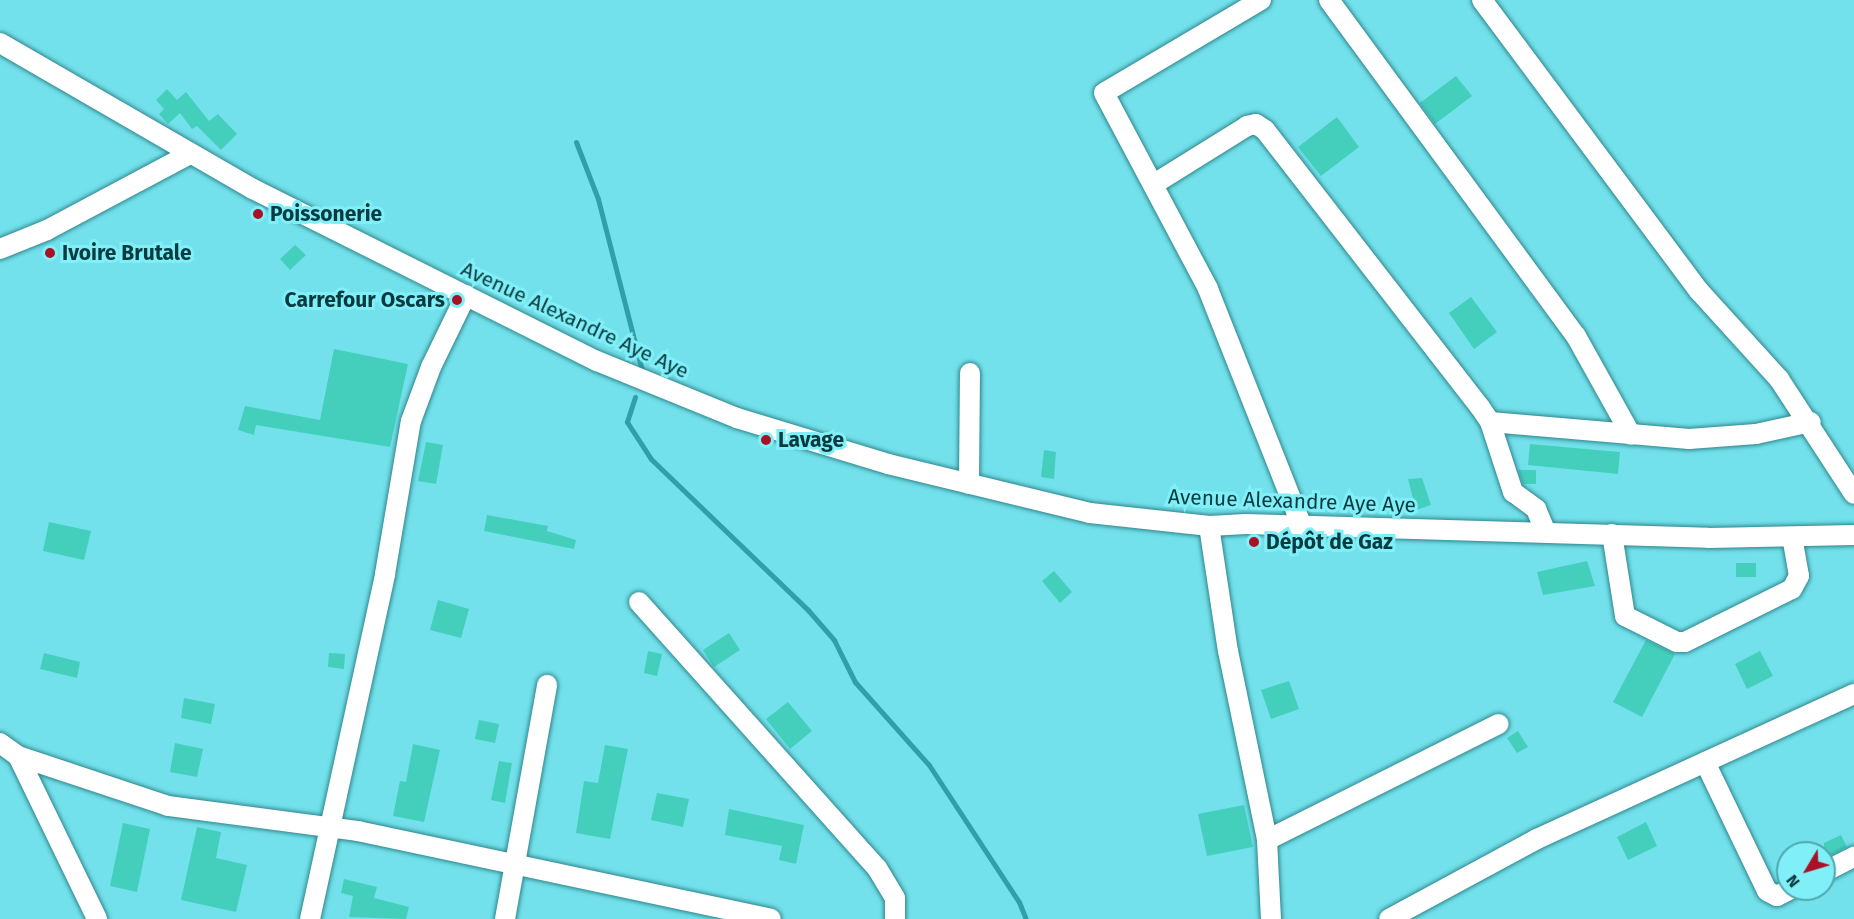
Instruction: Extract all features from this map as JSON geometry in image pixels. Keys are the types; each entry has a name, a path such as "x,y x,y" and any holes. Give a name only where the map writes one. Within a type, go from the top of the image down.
{"street":[{"path":"1261,0 1104,93 1208,289 1302,526"},
{"path":"1329,0 1576,336 1607,386 1631,435"},
{"path":"1489,2 1699,291 1779,379 1811,422 1854,494"},
{"name":"Avenue Alexandre Aye Aye","path":"0,44 190,154 466,296 618,371 737,418 969,484 1090,513 1209,526 1302,526 1792,538 1854,535"},
{"path":"1154,184 1256,124 1438,350 1490,422 1513,492 1536,509 1546,532"},
{"path":"0,249 47,230 190,154"},
{"path":"310,919 385,574 414,408 466,296"},
{"path":"969,484 970,373"},
{"path":"1490,422 1631,435 1700,438 1756,434 1811,422"},
{"path":"1209,526 1228,651 1267,840 1271,919"},
{"path":"1612,534 1625,616 1677,642 1685,642 1792,589 1799,576 1792,538"},
{"path":"639,602 877,868 895,898 895,919"},
{"path":"505,919 517,865 547,685"},
{"path":"1389,919 1537,839 1854,694"},
{"path":"1267,840 1499,724"},
{"path":"0,743 18,756 168,806 329,826 771,919"},
{"path":"18,756 97,919"},
{"path":"1705,762 1767,891 1776,896"},
{"path":"1836,866 1854,857"}],"building":[{"path":"1456,76 1472,96 1435,124 1420,103"},
{"path":"167,89 177,100 186,92 209,121 218,114 237,134 221,150 197,126 192,129 180,113 168,124 159,114 164,109 156,100"},
{"path":"1337,117 1359,147 1321,176 1298,147"},
{"path":"295,245 306,255 290,270 280,259"},
{"path":"1471,297 1497,332 1474,349 1449,313"},
{"path":"334,349 408,364 390,447 256,425 254,435 238,430 245,406 320,420"},
{"path":"426,442 443,445 436,484 418,481"},
{"path":"1530,444 1620,452 1618,474 1528,465"},
{"path":"1044,450 1056,452 1054,479 1041,477"},
{"path":"1518,470 1536,470 1536,484 1523,484"},
{"path":"1422,478 1431,505 1416,510 1408,479"},
{"path":"487,515 548,526 547,531 576,540 574,549 484,531"},
{"path":"49,522 91,531 84,560 43,551"},
{"path":"1587,561 1595,586 1543,595 1537,572"},
{"path":"1736,563 1756,563 1756,577 1736,577"},
{"path":"1054,571 1072,592 1060,603 1042,581"},
{"path":"438,600 469,609 461,638 430,630"},
{"path":"729,633 740,650 714,667 703,650"},
{"path":"1646,640 1675,654 1642,717 1613,702"},
{"path":"648,651 662,654 657,676 644,673"},
{"path":"1760,651 1773,676 1747,689 1735,664"},
{"path":"44,653 80,662 77,678 40,669"},
{"path":"329,653 345,654 344,669 328,667"},
{"path":"1289,681 1299,709 1271,719 1261,690"},
{"path":"184,698 215,704 211,724 181,718"},
{"path":"788,702 812,731 790,749 766,719"},
{"path":"479,720 499,724 495,743 475,739"},
{"path":"1518,731 1528,747 1517,753 1507,738"},
{"path":"175,743 203,749 197,777 170,772"},
{"path":"413,744 440,750 424,822 393,816 400,781 406,782"},
{"path":"605,745 628,749 610,839 576,833 584,781 598,783"},
{"path":"499,761 512,763 505,803 491,800"},
{"path":"657,793 689,799 683,827 651,820"},
{"path":"1244,805 1253,847 1207,856 1198,814"},
{"path":"729,809 804,825 796,864 779,860 782,846 725,835"},
{"path":"1646,822 1657,846 1628,860 1617,837"},
{"path":"123,823 150,829 137,892 110,886"},
{"path":"197,827 221,832 216,858 247,865 236,912 181,900"},
{"path":"1841,835 1847,847 1836,853 1836,841 1828,841"},
{"path":"344,879 377,887 374,898 409,907 406,919 349,917 353,896 341,893"}],"waterway":[{"path":"576,142 598,199 642,370"},
{"path":"635,397 627,422 651,459 808,610 834,640 855,682 929,765 1019,902 1026,919"}],"place":[{"name":"Poissonerie","path":"258,214"},
{"name":"Ivoire Brutale","path":"50,253"},
{"name":"Carrefour Oscars","path":"457,300"},
{"name":"Lavage","path":"766,440"},
{"name":"Dépôt de Gaz","path":"1254,542"}]}
